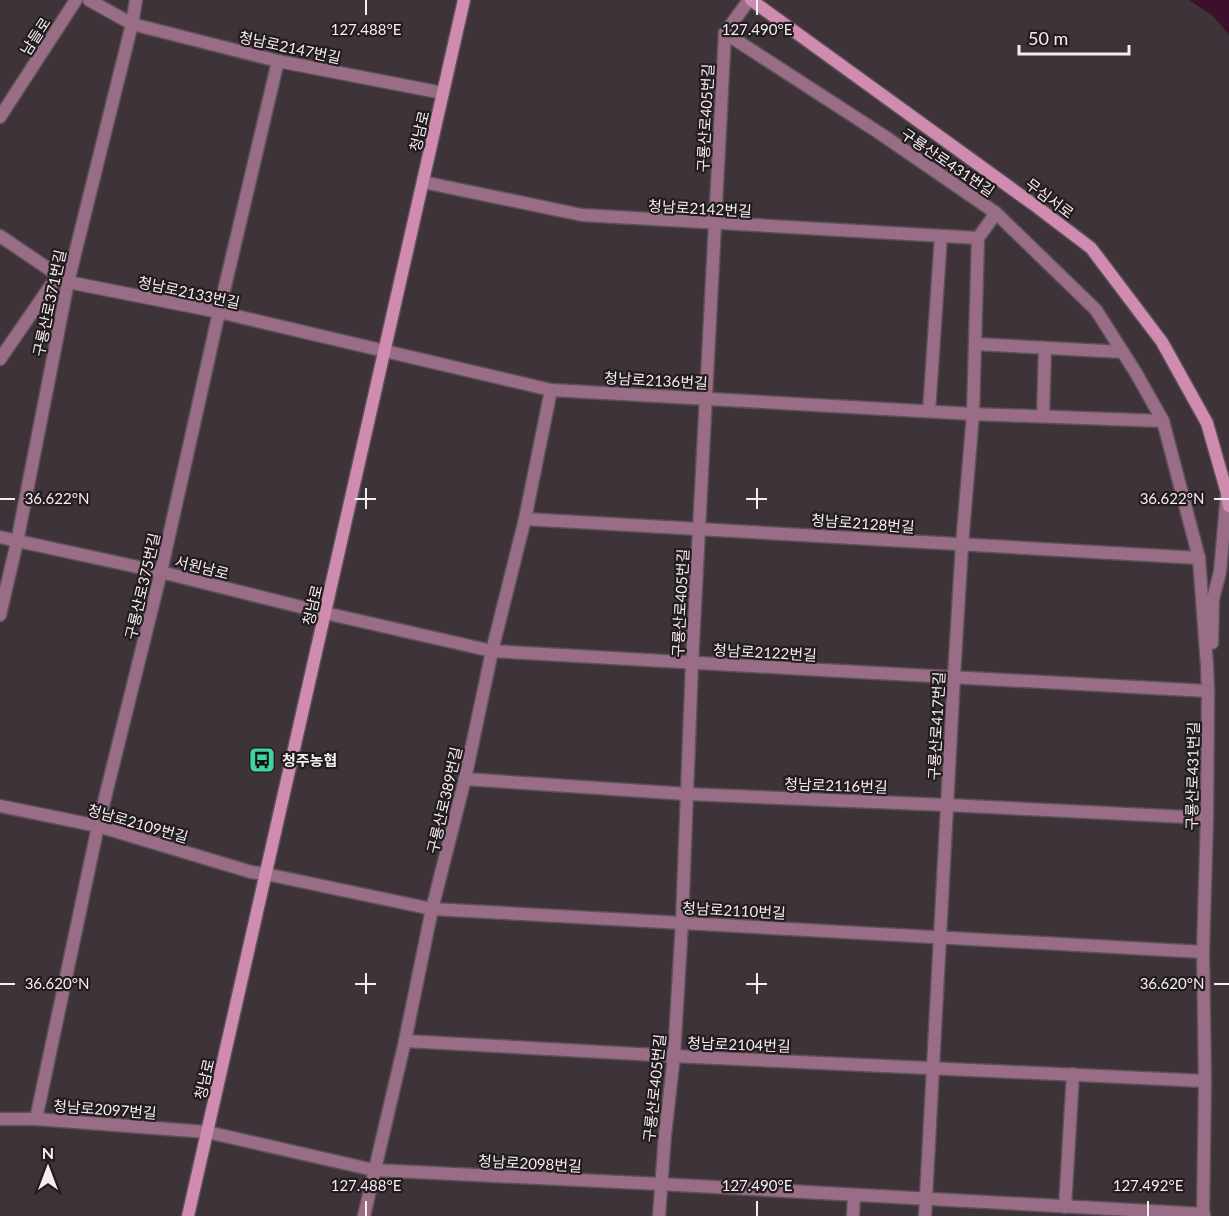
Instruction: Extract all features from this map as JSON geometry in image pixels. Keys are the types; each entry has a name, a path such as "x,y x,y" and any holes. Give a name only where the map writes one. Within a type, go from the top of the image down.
{"main road":[{"name":"청남로","path":"188,1216 464,0"},
{"name":"무심서로","path":"750,0 1091,248 1162,342 1207,423 1228,499"}],"street":[{"name":"남들로","path":"0,117 74,0"},
{"name":"청남로2147번길","path":"89,0 132,24 278,61 443,93"},
{"name":"구룡산로371번길","path":"0,615 17,542 63,279 132,24 136,0"},
{"path":"725,33 750,0"},
{"name":"구룡산로431번길","path":"725,33 996,213 1096,310 1163,421 1199,558 1207,666 1207,818 1203,952 1206,1081 1203,1215"},
{"name":"구룡산로405번길","path":"659,1216 660,1184 674,1056 682,922 692,663 725,33"},
{"name":"구룡산로375번길","path":"36,1119 98,826 161,572 278,61"},
{"name":"청남로2142번길","path":"423,182 582,215 978,238"},
{"path":"978,238 996,213"},
{"name":"청남로2133번길","path":"0,236 63,279 219,312 385,352"},
{"path":"929,411 941,236"},
{"name":"구룡산로417번길","path":"925,1216 954,676 973,414 978,238"},
{"path":"0,359 63,279"},
{"path":"975,344 1123,352"},
{"path":"1043,416 1045,348"},
{"name":"청남로2136번길","path":"385,352 551,390 973,414 1163,421"},
{"name":"구룡산로389번길","path":"364,1216 405,1041 432,909 465,779 492,651 525,519 551,390"},
{"path":"1207,666 1212,655 1213,599 1220,572 1228,499"},
{"name":"청남로2128번길","path":"525,519 1199,558"},
{"name":"서원남로","path":"0,537 161,572 325,613"},
{"name":"청남로2122번길","path":"325,613 492,651 1208,690"},
{"name":"청남로2116번길","path":"465,779 687,794 947,804 1207,818"},
{"name":"청남로2109번길","path":"0,806 98,826 251,872 266,874"},
{"name":"청남로2110번길","path":"266,874 432,909 1203,952"},
{"name":"청남로2104번길","path":"405,1041 1206,1081"},
{"path":"1065,1207 1073,1074"},
{"name":"청남로2097번길","path":"0,1119 36,1119 207,1132"},
{"name":"청남로2098번길","path":"207,1132 374,1170 1203,1215"},
{"path":"853,1216 854,1195"}],"shaded area":[{"path":"1189,0 1229,0 1229,35 1213,16"}],"place":[{"name":"청주농협","path":"262,760"}]}
